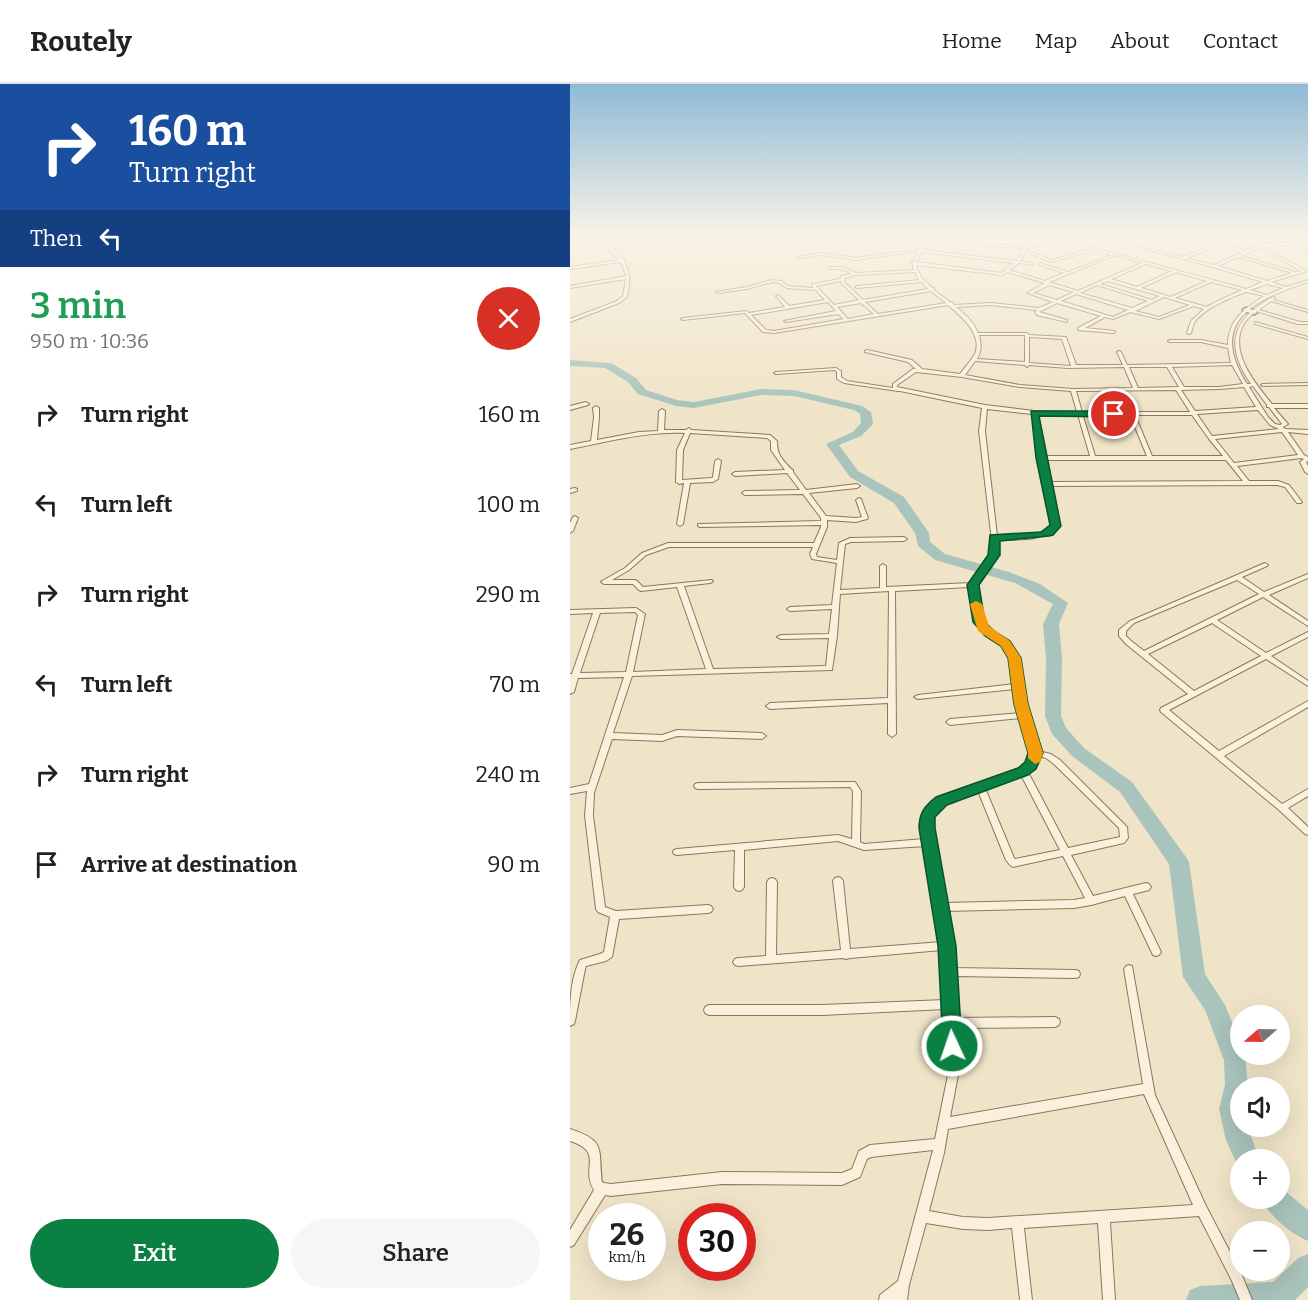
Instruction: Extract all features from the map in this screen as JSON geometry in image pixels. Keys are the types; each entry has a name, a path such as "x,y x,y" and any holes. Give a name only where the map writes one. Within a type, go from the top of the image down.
{"street":[{"path":"570,321 623,300 624,294"},
{"path":"821,294 847,320"},
{"path":"855,294 877,315"},
{"path":"834,306 905,294"},
{"path":"939,294 953,305 976,334 979,348 975,360 962,376"},
{"path":"1034,294 1115,318 1164,296"},
{"path":"683,319 745,311 769,333 953,305 991,304 1040,309 1073,294"},
{"path":"1082,294 1159,318 1195,305"},
{"path":"1128,294 1152,301"},
{"path":"1157,294 1208,309"},
{"path":"1172,298 1182,294"},
{"path":"1189,333 1191,322 1208,309 1240,294"},
{"path":"1255,294 1307,310"},
{"path":"1276,294 1231,327 1229,347 1232,364 1244,386 1272,424 1281,428 1308,432"},
{"path":"1211,438 1281,428 1285,424 1253,385 1239,362 1236,342 1239,328 1252,311 1269,298 1281,294"},
{"path":"778,296 788,307"},
{"path":"749,314 828,301"},
{"path":"776,309 794,329"},
{"path":"1040,309 1037,312 1039,314 1065,321"},
{"path":"1252,311 1308,323"},
{"path":"786,321 840,312"},
{"path":"1103,316 1080,329 1113,332"},
{"path":"1257,323 1308,338"},
{"path":"976,334 1025,334 1064,338 1074,367"},
{"path":"1028,366 1029,336"},
{"path":"1170,341 1201,341 1229,347"},
{"path":"867,351 910,361 920,370"},
{"path":"1119,352 1136,388"},
{"path":"975,360 1028,366 1074,367 1232,364"},
{"path":"1169,366 1194,413 1248,484"},
{"path":"776,373 836,369 839,372 839,378 846,382 1034,413 1194,413 1261,408"},
{"path":"898,390 896,385 911,372 920,370 1020,386 1073,390 1253,385"},
{"path":"1263,385 1307,385"},
{"path":"1073,390 1093,458"},
{"path":"570,408 586,404"},
{"path":"901,1300 939,1144 954,1070 947,946 929,842 927,817 933,807 942,801 980,785 1023,771 1031,765 1035,753 1023,715 1012,651 989,634 979,622 974,583 994,555 982,431 985,406"},
{"path":"1269,406 1308,406"},
{"path":"594,443 593,429 598,418 596,408"},
{"path":"661,432 662,411"},
{"path":"994,538 1041,535 1053,530 1055,526 1034,413"},
{"path":"1132,414 1150,458"},
{"path":"1281,428 1306,458"},
{"path":"570,447 661,432 689,430 718,435 768,436 774,441 774,450 806,492 824,521"},
{"path":"689,430 681,447 678,481 716,479 718,461"},
{"path":"1041,458 1227,458"},
{"path":"1232,465 1306,458"},
{"path":"1306,458 1303,462 1308,472"},
{"path":"735,474 791,471"},
{"path":"680,524 687,482"},
{"path":"1046,484 1281,483 1287,486 1299,502"},
{"path":"745,494 806,492 857,486"},
{"path":"700,525 856,520 865,518 859,500"},
{"path":"570,531 575,518"},
{"path":"824,521 814,558 840,562"},
{"path":"573,676 828,668 842,543 844,540 904,539"},
{"path":"710,581 641,589 635,582 604,582 627,568 646,552 668,545 816,545"},
{"path":"1193,694 1123,636 1122,630 1126,626 1265,565"},
{"path":"882,566 884,590"},
{"path":"1143,654 1263,595 1308,576"},
{"path":"1237,577 1308,624"},
{"path":"837,592 974,583"},
{"path":"680,585 710,670"},
{"path":"892,589 892,734"},
{"path":"790,609 836,607"},
{"path":"570,612 636,610 642,614 629,674 591,787 589,816 601,909 615,915 708,909"},
{"path":"570,692 573,676 597,611"},
{"path":"1212,620 1308,684"},
{"path":"1308,634 1164,710 1308,832"},
{"path":"781,637 833,636"},
{"path":"918,697 1018,686"},
{"path":"770,706 892,700"},
{"path":"1219,755 1308,704"},
{"path":"950,722 1023,715"},
{"path":"608,736 663,738 684,733 762,736"},
{"path":"980,785 1010,860 1018,863 1121,841 1125,834 1123,827 1057,762 1048,756 1035,753"},
{"path":"1023,771 1091,901"},
{"path":"698,786 852,784 857,791 856,845"},
{"path":"570,791 591,787"},
{"path":"1282,808 1308,792"},
{"path":"677,852 838,838 864,847 929,842"},
{"path":"739,887 740,847"},
{"path":"838,881 846,955"},
{"path":"771,960 772,882"},
{"path":"940,907 1054,905 1091,901 1146,887"},
{"path":"1128,892 1156,952"},
{"path":"570,1021 571,1005 583,963 609,954 615,915"},
{"path":"738,962 947,946"},
{"path":"1129,969 1148,1088 1164,1128 1246,1300"},
{"path":"948,972 1075,974"},
{"path":"710,1010 801,1011 950,1004"},
{"path":"951,1023 1055,1022"},
{"path":"943,1124 1148,1088"},
{"path":"570,1135 589,1140 593,1146 597,1185 602,1189 722,1178 842,1179 856,1173 863,1155 870,1151 939,1144"},
{"path":"570,1241 602,1189"},
{"path":"922,1216 963,1223 1017,1222 1202,1210"},
{"path":"1104,1216 1109,1300"},
{"path":"1017,1222 1026,1300"},
{"path":"885,1300 903,1285"}],"waterway":[{"path":"570,363 607,365 632,380 642,392 676,403 694,405 761,392 794,393 858,408 865,412 867,424 857,434 832,444 854,474 899,500 922,533 923,543 940,557 1020,580 1049,594 1061,603 1051,624 1054,658 1053,716 1058,730 1078,752 1126,787 1179,862 1194,977 1214,1005 1236,1060 1237,1085 1231,1109 1238,1140 1242,1149"},
{"path":"1286,1209 1308,1228"},
{"path":"1200,1300 1279,1296 1308,1268"}],"slow traffic":[{"path":"976,604 979,622 983,628 1005,644 1015,658 1021,704 1035,758"}],"route":[{"path":"952,1046 947,946 927,817 933,807 942,801 980,785 1023,771 1035,760 1021,704 1015,658 1012,651 989,634 979,622 973,585 994,555 996,549 994,538 1041,535 1049,533 1055,526 1034,413 1114,414"}]}
